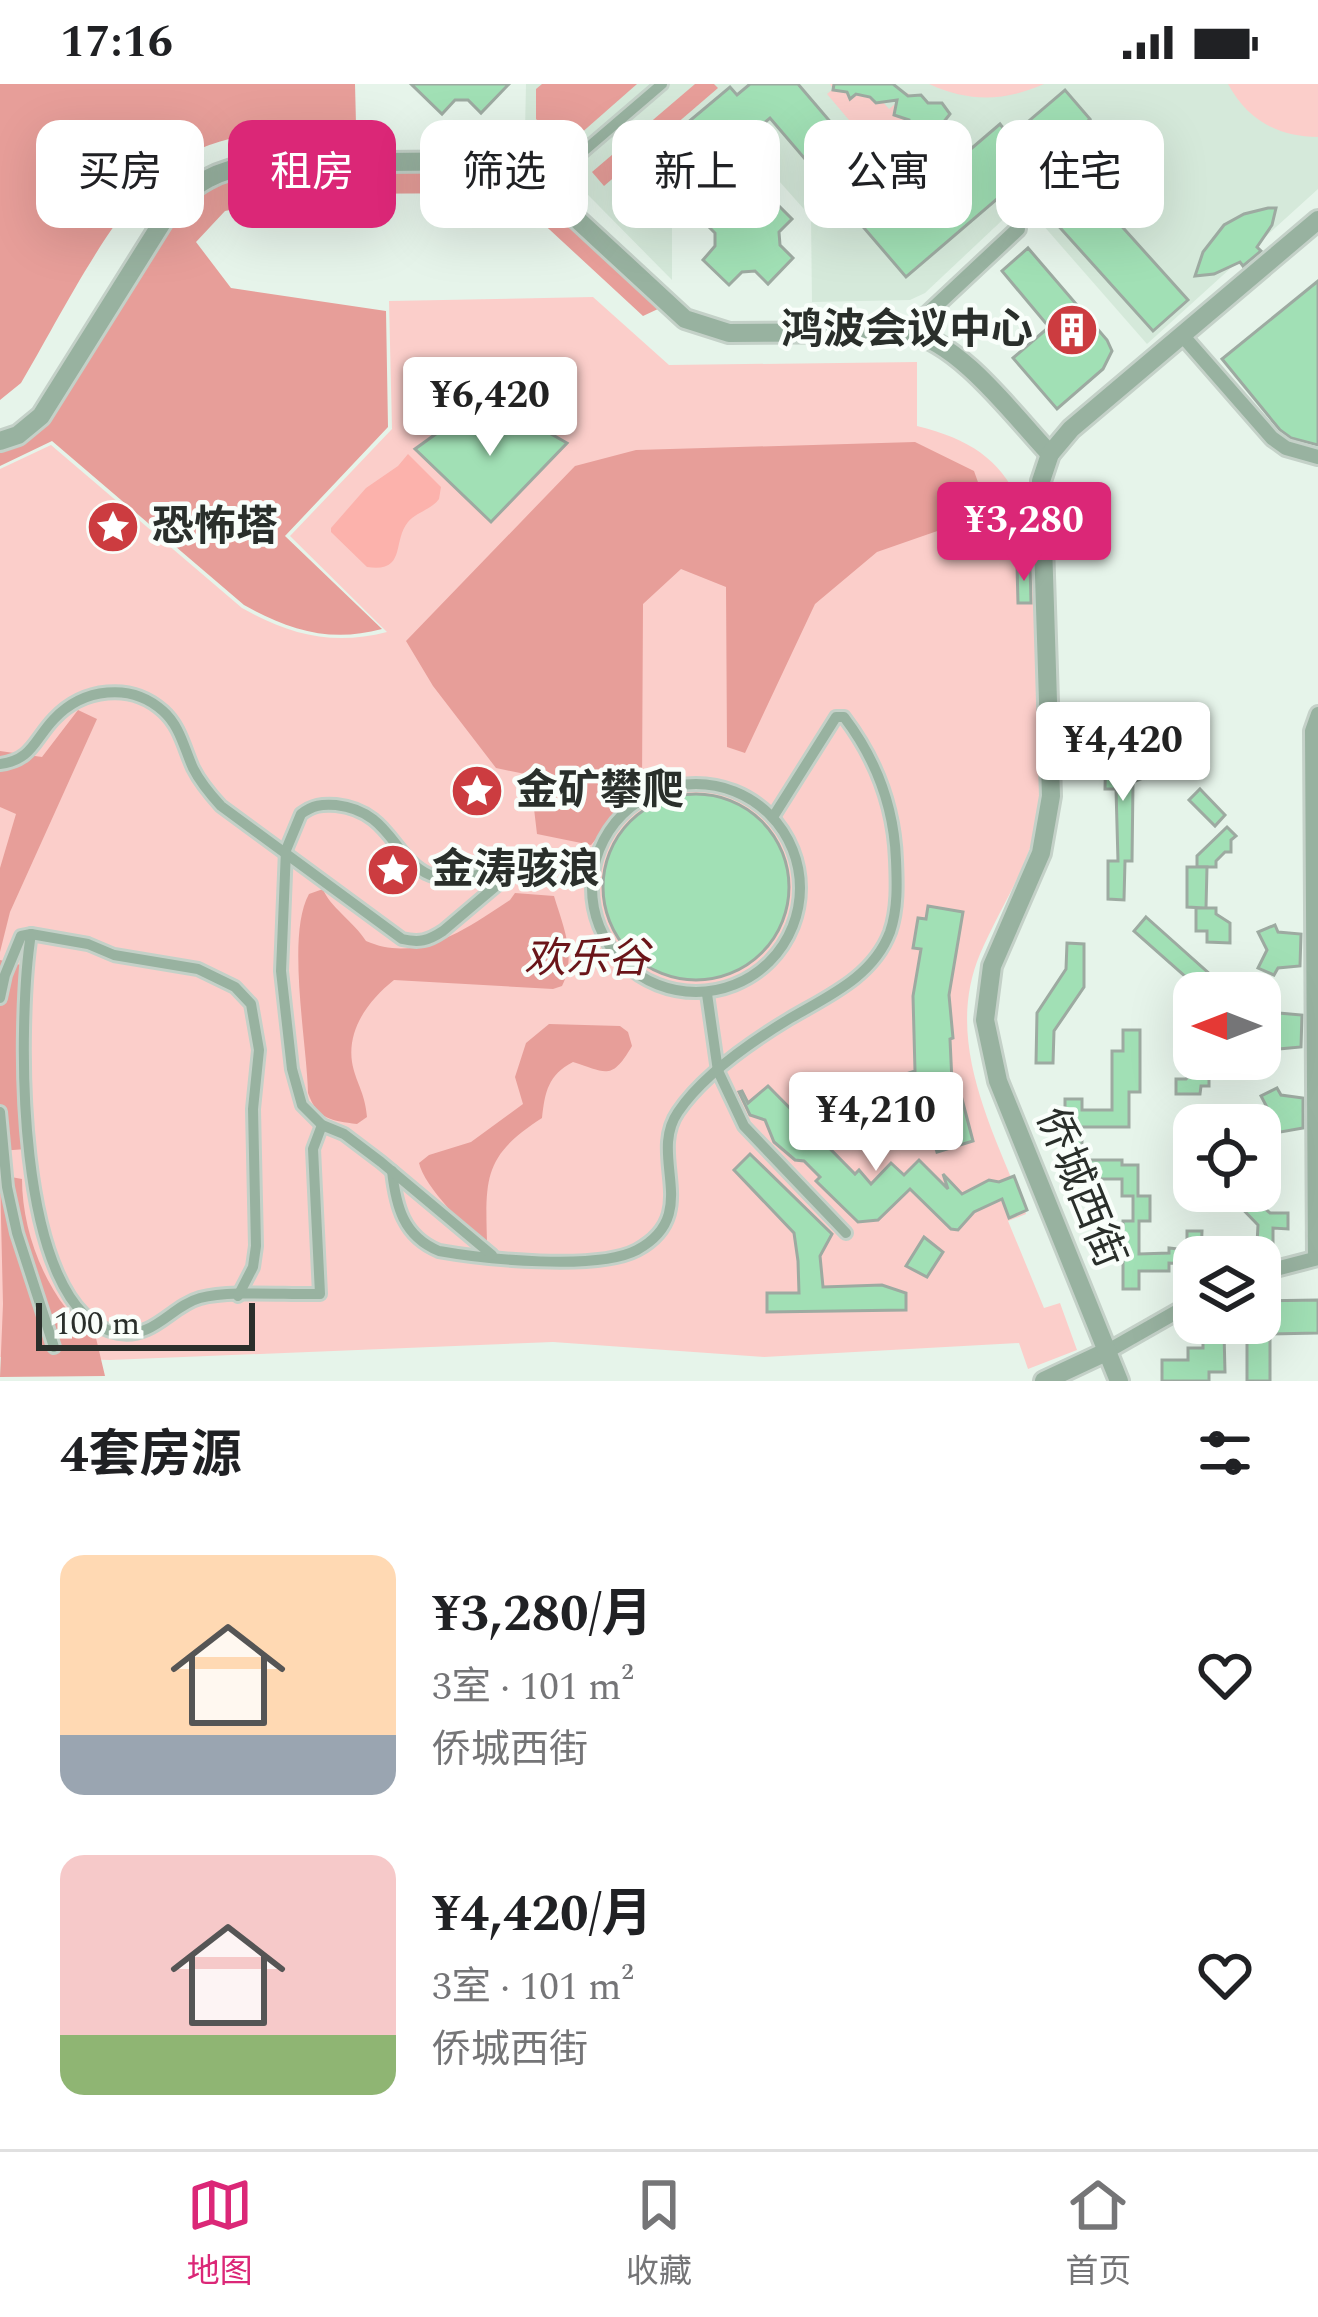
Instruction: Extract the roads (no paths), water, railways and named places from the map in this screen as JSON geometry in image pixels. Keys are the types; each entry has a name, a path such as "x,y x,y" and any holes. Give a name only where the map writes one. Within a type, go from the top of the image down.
{"street":[{"path":"588,148 662,84"},
{"path":"0,441 18,435 41,416 173,205 195,184 249,164 420,161"},
{"path":"587,228 685,320 729,333 908,332 942,345 1051,454 1071,429 1318,220"},
{"path":"908,332 1018,229"},
{"path":"1182,335 1272,438 1286,448 1318,457"},
{"name":"侨城西街","path":"1051,454 1040,493 1049,811 1041,854 992,966 986,1020 998,1081 1119,1381"},
{"path":"0,764 31,753 55,718 75,702 101,692 133,694 172,720 199,779 221,806 402,939 416,943 431,940 525,862"},
{"path":"1281,1267 1316,1258 1312,731 1318,714"},
{"path":"392,1172 401,1218 425,1245 455,1254 610,1258 636,1250 653,1237 668,1219 673,1203 670,1124 680,1107 718,1071 786,1021 861,974 889,935 894,915 895,828 866,746 844,717 836,717 823,733 773,817"},
{"path":"679,784 728,788 773,817 789,841 799,868 794,926 780,951 760,972 735,986 707,994 673,992 642,979 616,958 599,928 591,896 594,862 607,833 628,808 655,792 679,784"},
{"path":"494,1257 344,1134 322,1125 302,1106 281,971 286,850 301,814 323,804 371,817 416,865 434,877 460,877 525,862 594,862"},
{"path":"31,934 24,1085 49,1258 68,1293 101,1326 134,1333 166,1322 199,1298 320,1294 313,1149 322,1125"},
{"path":"0,998 15,944 21,936 31,934 198,969 235,987 250,1004 259,1050 254,1109 256,1246 253,1267 238,1296"},
{"path":"707,994 718,1071 744,1126 846,1232"},
{"path":"0,1112 17,1232 54,1347"},
{"path":"4,1160 31,1155"},
{"path":"1044,1381 1108,1352 1173,1314"}],"place":[{"name":"鸿波会议中心","path":"1072,330"},
{"name":"恐怖塔","path":"113,527"},
{"name":"金矿攀爬","path":"477,791"},
{"name":"金涛骇浪","path":"393,870"}],"park label":[{"name":"欢乐谷","path":"587,959"}]}
